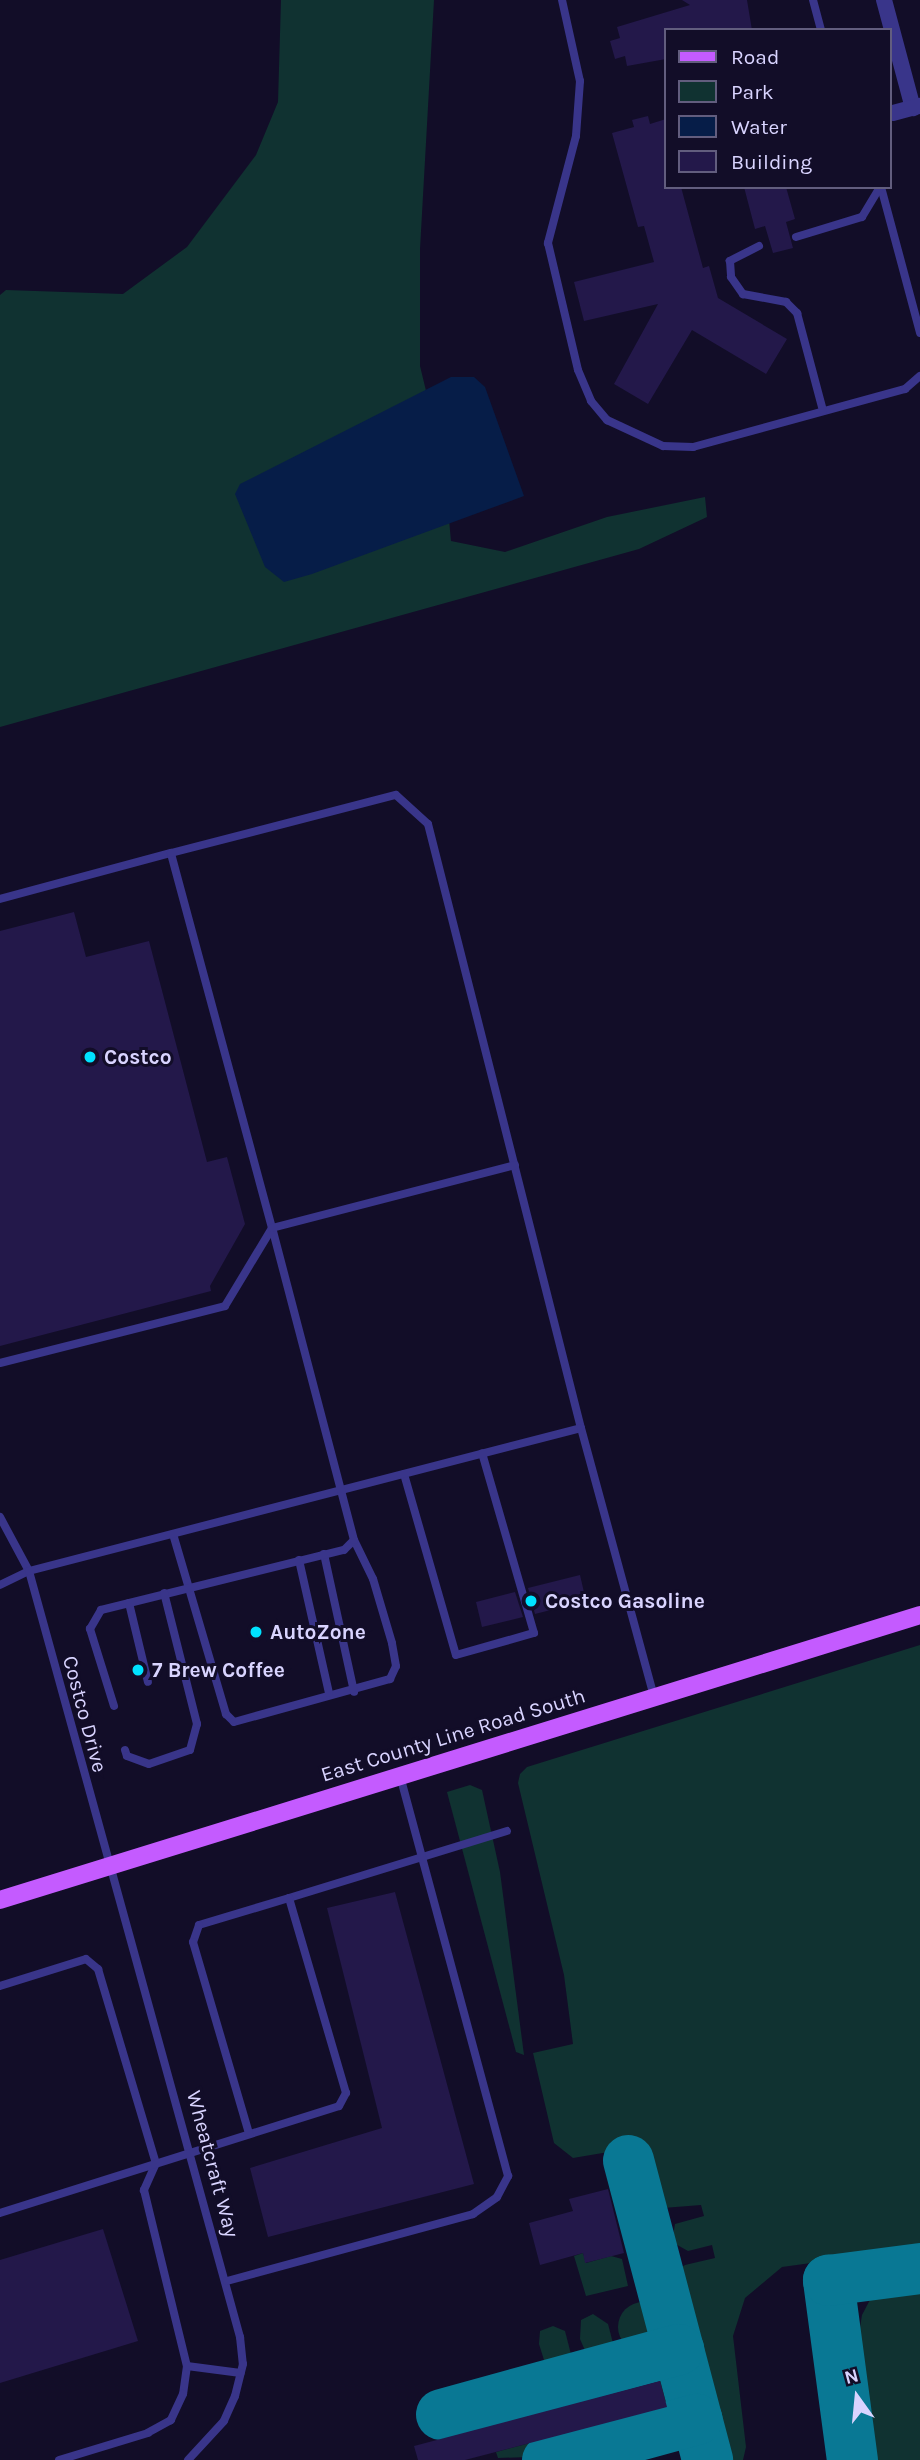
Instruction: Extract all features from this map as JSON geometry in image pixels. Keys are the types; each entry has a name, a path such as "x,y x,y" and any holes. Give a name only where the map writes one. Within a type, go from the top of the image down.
{"main road":[{"name":"East County Line Road South","path":"0,1900 920,1615"}],"street":[{"path":"884,0 916,107 892,113"}],"lane":[{"path":"562,0 580,81 576,136 548,243 564,323 590,401 607,420 663,446 693,447 905,389 920,376"},
{"path":"813,0 820,28"},
{"path":"796,237 862,217 880,189"},
{"path":"882,189 920,333"},
{"path":"759,246 730,261 731,277 743,294 786,302 797,313 823,411"},
{"path":"0,899 396,795 429,824 581,1428 654,1697"},
{"path":"171,853 354,1540 373,1579 396,1666 390,1679 354,1692 329,1693 234,1722 226,1714 191,1586 173,1534"},
{"path":"0,1363 225,1306 272,1228 514,1165"},
{"path":"0,1585 29,1571 581,1428"},
{"path":"404,1474 456,1655 534,1633 482,1454"},
{"name":"Costco Drive","path":"0,1517 29,1571 107,1866"},
{"path":"114,1706 90,1629 101,1610 344,1550 354,1540"},
{"path":"324,1555 354,1692"},
{"path":"299,1560 329,1693"},
{"path":"125,1750 127,1756 149,1764 190,1750 197,1724 164,1593"},
{"path":"129,1603 148,1682"},
{"path":"227,2281 473,2214 496,2197 508,2176 400,1776"},
{"path":"249,2134 193,1942 199,1925 508,1831"},
{"name":"Wheatcraft Way","path":"107,1866 192,2151 240,2337 241,2373 224,2421 188,2460"},
{"path":"0,2213 339,2106 346,2093 289,1898"},
{"path":"0,1986 86,1959 97,1969 156,2162 144,2190 187,2366 183,2394 171,2420 148,2433 59,2460"},
{"path":"187,2366 241,2373"}],"green space":[{"path":"281,0 434,0 420,249 420,366 444,465 451,541 505,552 607,517 705,497 707,517 639,549 0,727 0,295 6,290 123,294 187,247 256,155 278,102"},
{"path":"920,1645 920,2248 782,2267 745,2298 733,2336 746,2447 743,2460 724,2460 711,2428 675,2281 676,2271 685,2265 715,2258 712,2245 688,2251 672,2242 675,2224 704,2216 701,2205 663,2208 644,2146 573,2158 554,2143 533,2053 573,2044 564,1975 518,1783 520,1774 527,1767"},
{"path":"470,1785 482,1790 500,1872 524,2055 516,2052 447,1792"},
{"path":"583,2253 586,2263 611,2256 622,2259 628,2286 586,2296 574,2256"},
{"path":"920,2281 920,2460 873,2460 859,2334 862,2315 872,2296"},
{"path":"643,2302 661,2309 668,2327 661,2345 643,2352 625,2345 618,2327 625,2309"},
{"path":"593,2314 608,2324 614,2347 606,2364 590,2362 580,2339 581,2320"},
{"path":"553,2326 565,2331 573,2362 561,2376 548,2373 539,2344 540,2331"},
{"path":"661,2365 678,2374 685,2399 675,2416 643,2424 633,2415 660,2381 647,2384 646,2368"},
{"path":"629,2373 640,2386 603,2396 602,2382"},
{"path":"588,2385 594,2398 558,2408 561,2391"},
{"path":"537,2398 546,2411 509,2421 507,2409 512,2404"},
{"path":"492,2410 499,2424 463,2433 463,2418"},
{"path":"622,2418 622,2427 616,2434 600,2437 591,2433 589,2427"},
{"path":"576,2430 572,2445 552,2450 544,2445 542,2440"},
{"path":"677,2435 692,2441 701,2460 685,2460 681,2446 648,2455 649,2444"},
{"path":"530,2443 529,2457 498,2458 496,2452"}],"water":[{"path":"451,377 474,377 485,387 524,496 284,582 265,567 235,494 240,484"}],"building":[{"path":"682,0 747,0 752,28 664,28 664,59 627,66 625,56 615,59 610,41 620,38 617,27 690,5"},
{"path":"648,116 650,124 664,120 664,189 682,189 703,268 709,266 718,298 787,339 766,374 692,330 648,404 614,384 658,304 584,321 574,282 654,262 644,226 638,227 612,133 634,127 632,120"},
{"path":"745,189 787,189 795,219 786,222 793,248 773,253 765,226 755,229"},
{"name":"Costco","path":"74,912 86,957 149,941 207,1162 227,1157 245,1224 210,1286 211,1291 0,1346 0,931"},
{"path":"580,1575 586,1601 535,1614 528,1588"},
{"path":"515,1592 523,1617 482,1627 476,1602"},
{"path":"395,1892 474,2184 268,2237 250,2168 382,2128 327,1908"},
{"path":"608,2189 624,2253 585,2263 583,2253 540,2265 529,2223 573,2211 569,2199"},
{"path":"103,2229 138,2341 0,2383 0,2260"},
{"path":"660,2381 667,2407 465,2460 418,2460 414,2446"}],"taxiway":[{"path":"628,2160 707,2460"},
{"path":"852,2460 828,2280 920,2268"},
{"path":"441,2414 678,2349"},
{"path":"547,2460 696,2419"}],"place":[{"name":"Costco","path":"90,1057"},
{"name":"Costco Gasoline","path":"531,1601"},
{"name":"AutoZone","path":"256,1632"},
{"name":"7 Brew Coffee","path":"138,1670"}]}
